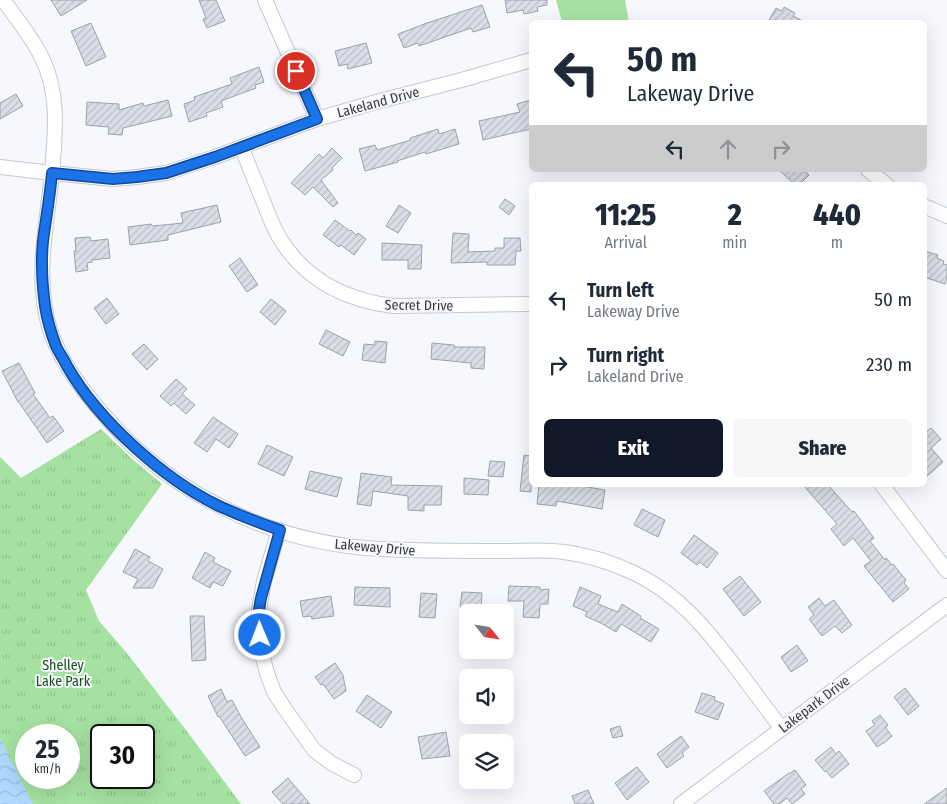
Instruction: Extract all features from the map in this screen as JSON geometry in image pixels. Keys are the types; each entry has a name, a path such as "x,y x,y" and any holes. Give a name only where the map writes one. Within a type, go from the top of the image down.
{"street":[{"name":"Lakeway Drive","path":"3,0 35,44 48,70 54,96 55,119 52,173 43,242 42,270 50,328 57,348 74,378 87,396 131,444 163,470 218,506 280,530 326,543 356,547 425,551 540,550 564,552 602,561 635,573 659,587 683,606 703,626 781,728"},
{"path":"265,0 317,119"},
{"name":"Lakeland Drive","path":"0,167 113,179 166,173 242,148 317,119 465,80 529,61"},
{"name":"Secret Drive","path":"242,148 278,236 290,254 304,269 335,290 374,304 392,306 529,304"},
{"path":"870,172 882,182"},
{"path":"927,207 947,216"},
{"path":"884,487 947,571"},
{"path":"280,530 264,581 258,616 262,654 267,673 274,692 314,750 331,764 354,775"},
{"name":"Lakepark Drive","path":"681,804 947,605"}],"green space":[{"path":"556,0 625,0 629,20 561,20"},
{"name":"Shelley Lake Park","path":"101,429 162,484 86,590 99,621 126,652 241,804 0,804 0,457 21,478"}],"water":[{"path":"0,738 15,768 15,789 26,789 33,804 0,804"}],"building":[{"path":"51,0 87,0 61,16"},
{"path":"199,0 216,0 225,21 207,28 203,19 206,18"},
{"path":"505,0 547,0 547,5 537,7 538,11 524,14 523,10 507,13"},
{"path":"482,5 490,27 473,32 471,28 419,46 418,43 404,48 398,34"},
{"path":"784,7 795,13 793,16 801,20 769,20 776,8 782,11"},
{"path":"91,23 106,57 86,66 71,31"},
{"path":"366,43 372,63 348,69 347,64 339,66 335,51"},
{"path":"259,67 264,82 255,85 256,88 221,101 223,107 206,113 207,116 189,122 184,104 195,100 194,97 232,84 230,78"},
{"path":"16,94 23,106 0,119 0,103"},
{"path":"168,100 172,116 123,128 122,135 108,134 109,127 86,125 87,102 119,104 119,110 143,103 144,106"},
{"path":"529,101 529,129 483,140 479,121 520,112 517,104"},
{"path":"438,129 439,134 455,129 459,144 426,154 425,152 365,171 359,149 375,145 377,150 411,140 410,138"},
{"path":"332,148 342,158 332,168 333,170 321,180 338,203 333,207 313,187 305,195 291,183 319,154 323,158"},
{"path":"781,172 805,172 809,175 802,182 792,182"},
{"path":"505,199 515,206 509,215 499,207"},
{"path":"217,205 221,222 168,235 168,240 130,245 128,227 183,223 181,213"},
{"path":"399,205 411,213 398,233 386,226"},
{"path":"335,220 356,235 358,233 366,239 354,255 323,235"},
{"path":"453,233 469,234 468,252 495,251 495,248 504,248 504,238 520,238 521,251 516,251 515,265 487,265 487,262 451,263"},
{"path":"90,237 91,241 108,239 110,258 92,260 92,262 87,263 88,270 76,272 75,238"},
{"path":"382,243 422,245 421,269 408,269 408,260 382,260"},
{"path":"927,252 938,255 937,258 944,261 943,264 947,265 945,284 927,278"},
{"path":"240,258 258,285 247,292 229,266"},
{"path":"107,298 119,314 106,324 94,308"},
{"path":"271,299 286,311 275,325 260,312"},
{"path":"326,330 350,342 343,356 319,344"},
{"path":"375,341 387,342 385,363 362,360 364,344 374,345"},
{"path":"432,343 454,345 454,347 485,347 484,369 471,368 471,363 431,359"},
{"path":"144,344 158,359 147,370 132,354"},
{"path":"19,363 35,393 33,394 50,418 53,416 64,431 47,443 18,402 2,371"},
{"path":"176,379 187,389 182,394 195,405 186,414 174,403 171,406 160,396"},
{"path":"213,417 238,434 229,448 216,439 207,452 194,443"},
{"path":"931,428 941,439 931,448 943,462 927,476 927,431"},
{"path":"267,445 293,457 284,476 258,464"},
{"path":"524,455 529,456 529,487 531,487 531,492 520,491"},
{"path":"490,461 505,462 503,477 488,476"},
{"path":"310,471 342,478 337,497 305,489"},
{"path":"361,473 392,477 391,485 442,486 441,505 424,505 424,511 408,510 408,496 373,491 371,506 357,504"},
{"path":"464,478 489,480 488,495 464,494"},
{"path":"539,487 588,487 605,490 602,509 557,501 556,506 537,504"},
{"path":"805,487 830,487 852,512 854,511 874,538 870,541 885,560 886,558 893,564 906,580 904,583 909,589 893,602 864,566 871,561 853,538 844,546 831,529 837,524"},
{"path":"642,509 665,520 658,537 634,525"},
{"path":"694,535 718,553 707,568 700,562 697,565 681,553"},
{"path":"135,549 150,557 148,561 163,569 153,588 133,588 138,579 123,572"},
{"path":"205,552 215,558 213,562 231,571 223,586 213,582 210,588 192,578"},
{"path":"740,576 761,602 744,616 723,589"},
{"path":"509,586 540,587 540,590 549,589 548,604 540,604 539,618 523,617 524,601 508,601"},
{"path":"355,587 390,588 390,607 354,605"},
{"path":"580,587 601,596 598,604 618,612 622,604 641,616 640,618 659,629 651,642 621,624 616,632 585,616 587,612 573,606"},
{"path":"462,592 482,593 481,604 460,604"},
{"path":"421,593 437,594 435,618 419,617"},
{"path":"331,596 334,616 312,619 311,616 303,617 300,601"},
{"path":"819,598 825,606 834,600 852,625 842,633 835,626 822,636 809,619 814,615 808,607"},
{"path":"190,616 204,616 206,660 192,661"},
{"path":"797,645 808,661 791,672 781,657"},
{"path":"335,663 343,675 346,691 334,699 315,677"},
{"path":"905,688 919,706 908,715 894,697"},
{"path":"221,689 227,702 232,700 260,747 245,756 218,717 208,696"},
{"path":"702,693 715,697 714,700 724,704 718,720 695,712"},
{"path":"367,695 392,712 381,728 356,711"},
{"path":"880,715 888,725 885,727 892,736 877,747 866,731 875,725 872,721"},
{"path":"620,726 623,736 613,738 610,729"},
{"path":"446,732 450,756 422,759 418,737"},
{"path":"681,736 689,747 682,753 684,756 667,768 657,754"},
{"path":"831,747 836,754 839,751 849,764 832,778 815,760"},
{"path":"637,767 649,782 627,800 615,783"},
{"path":"795,770 806,785 801,789 805,794 792,804 787,798 779,804 774,804 764,791"},
{"path":"288,778 310,804 283,804 272,792"},
{"path":"947,788 947,804 924,804"},
{"path":"588,790 594,804 575,804 572,796"}],"route":[{"path":"260,635 258,616 264,581 280,530 218,506 183,484 131,444 87,396 57,348 50,328 43,287 43,242 52,173 113,179 166,173 242,148 317,119 296,71"}]}
